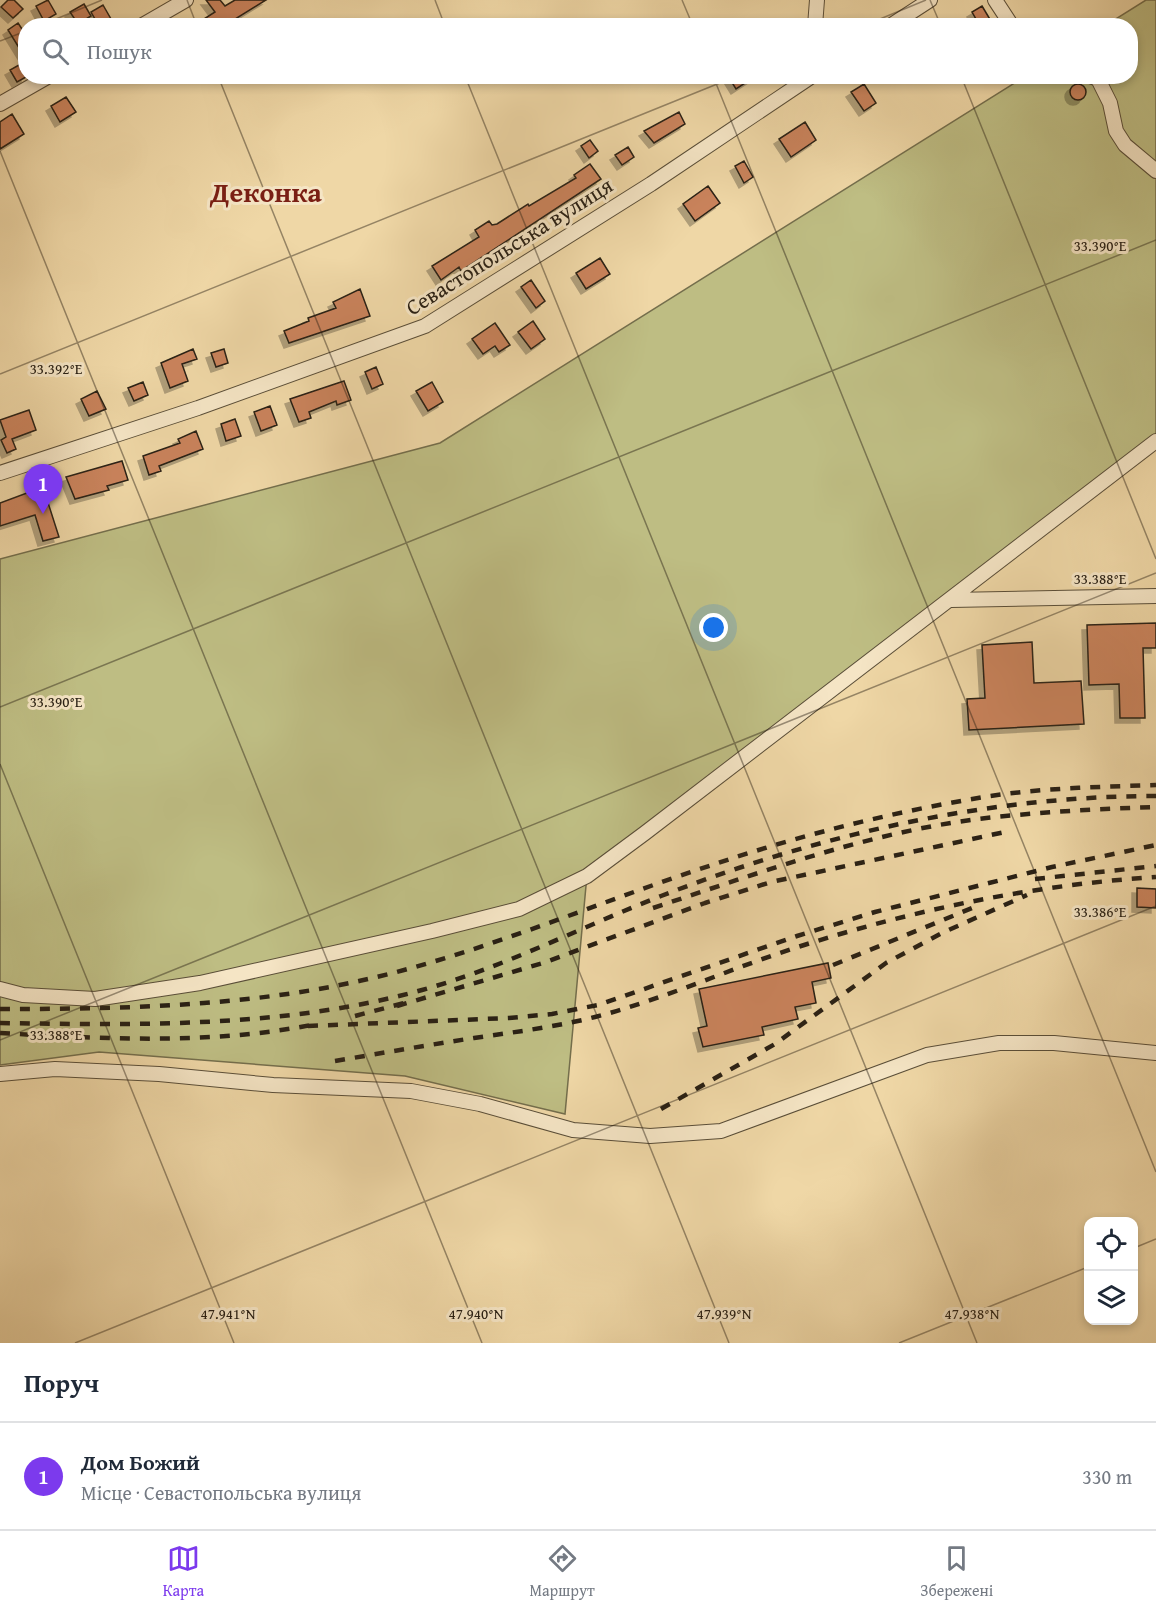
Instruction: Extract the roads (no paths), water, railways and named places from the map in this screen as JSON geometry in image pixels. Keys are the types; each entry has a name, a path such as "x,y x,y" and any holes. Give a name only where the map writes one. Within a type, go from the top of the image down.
{"street":[{"path":"155,18 186,0"},
{"path":"816,18 817,0"},
{"path":"902,18 930,0"},
{"path":"995,0 1007,18"},
{"path":"0,104 35,84"},
{"name":"Севастопольська вулиця","path":"0,473 198,408 425,326 641,190 800,84"},
{"path":"1100,84 1110,103 1116,131 1125,145 1156,171"},
{"path":"0,989 23,995 95,999 200,983 519,909 587,876 951,600 1156,441"},
{"path":"951,600 1156,596"},
{"path":"0,1074 67,1070 159,1074 273,1085 411,1091 480,1104 573,1130 650,1136 721,1131 927,1055 989,1044 1054,1043 1156,1053"}],"railway":[{"path":"0,1009 131,1007 219,1002 350,983 487,945 667,880 777,844 843,826 944,804 1022,792 1156,785"},
{"path":"0,1023 212,1022 266,1018 371,1002 453,981 720,874 842,838 904,823 1029,803 1156,796"},
{"path":"653,908 854,844 937,825 1022,814 1156,807"},
{"path":"397,1006 543,963 705,903 771,882 1005,832"},
{"path":"308,1026 509,1018 552,1014 598,1005 797,936 875,912 1052,867 1156,845"},
{"path":"1035,879 1156,866"},
{"path":"335,1061 595,1017 621,1010 801,946 932,910 1065,886 1156,877"},
{"path":"661,1109 775,1044 886,963 942,933 1027,895"},
{"path":"833,965 977,906"},
{"path":"355,1016 404,1003"},
{"path":"0,1033 79,1037 198,1038 277,1031 316,1024"}],"place":[{"name":"Дом Божий","path":"43,514"}],"district":[{"name":"Деконка","path":"266,191"}]}
